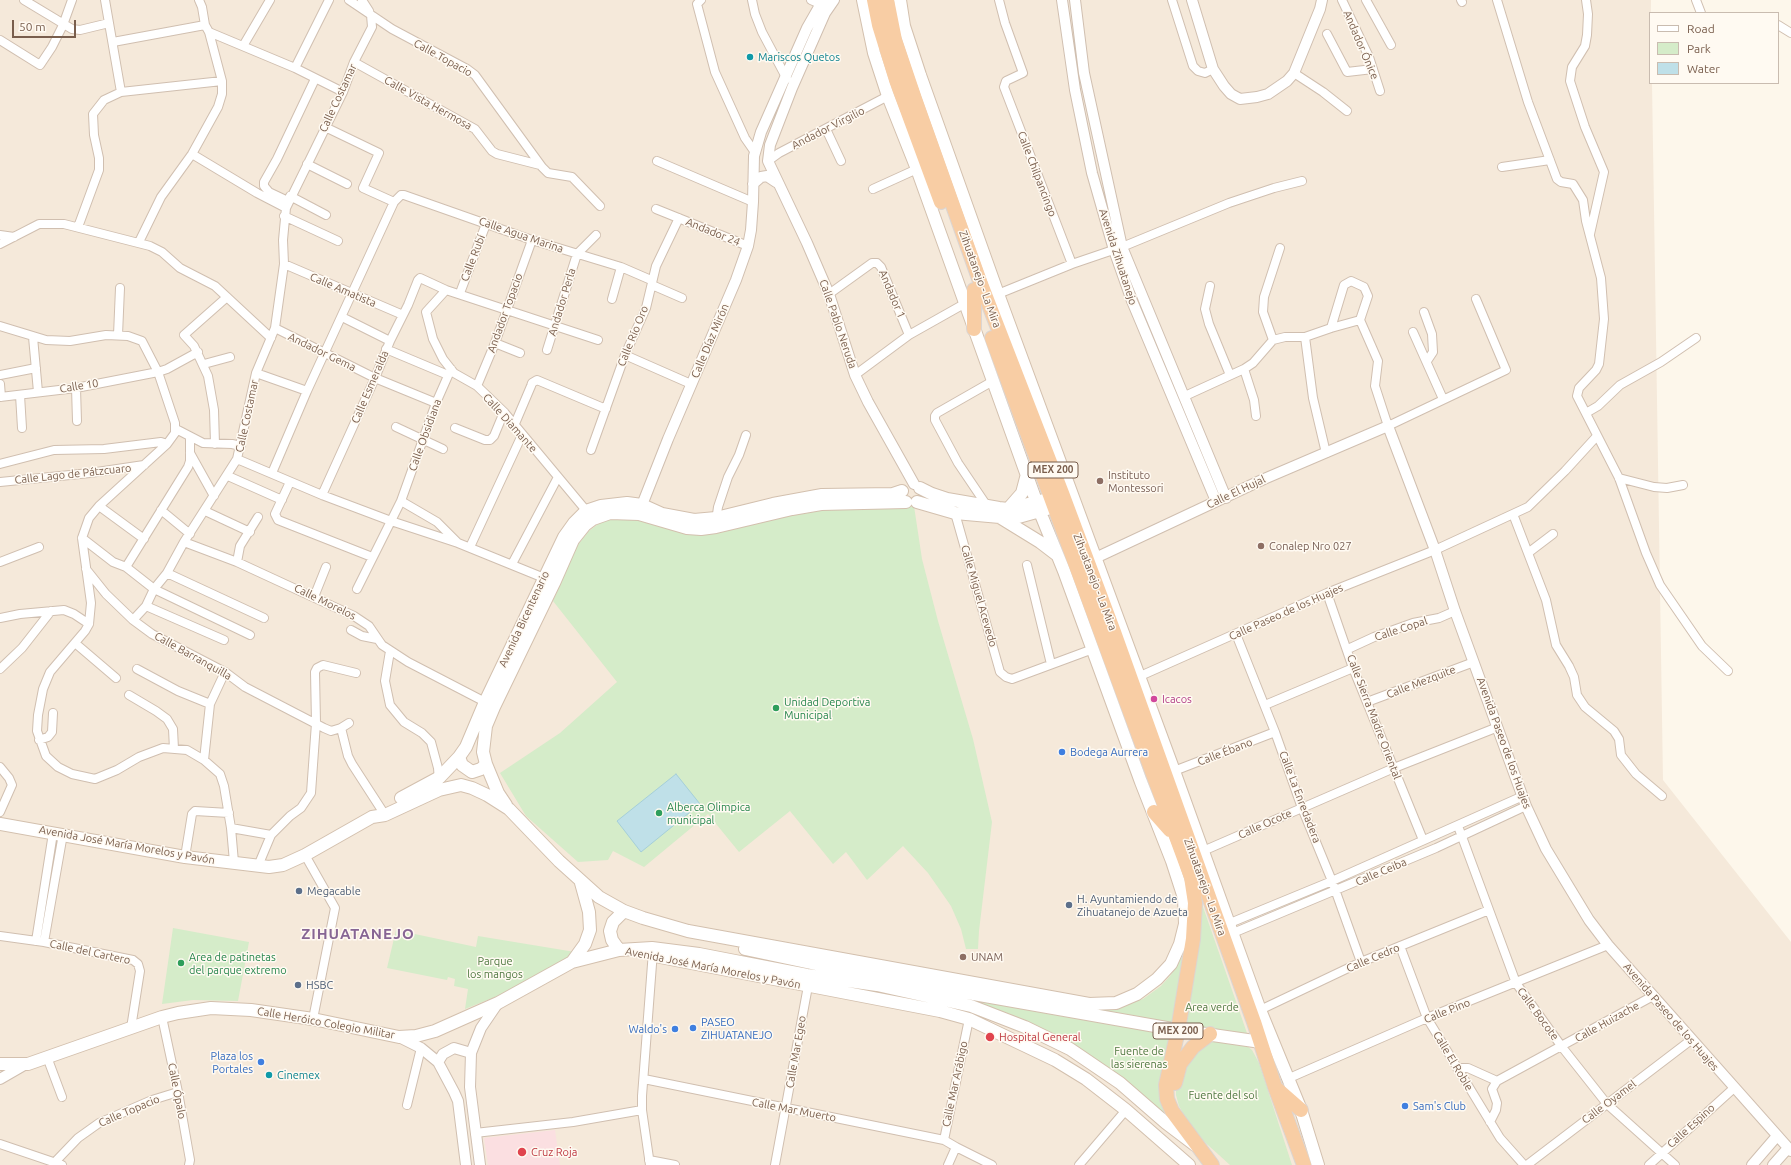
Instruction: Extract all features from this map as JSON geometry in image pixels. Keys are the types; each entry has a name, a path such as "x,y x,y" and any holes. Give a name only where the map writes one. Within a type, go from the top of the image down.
{"highway":[{"name":"Zihuatanejo - La Mira","path":"874,0 879,25 896,80 974,290 1081,564 1190,877 1195,903 1193,939 1178,1030 1166,1085 1167,1099 1172,1111 1212,1165"},
{"name":"Zihuatanejo - La Mira","path":"887,0 896,40 915,99 1056,500"},
{"path":"974,290 974,329"},
{"name":"Zihuatanejo - La Mira","path":"1081,564 1117,631 1257,1009 1261,1042 1302,1163"},
{"path":"1154,812 1175,834"},
{"path":"1172,1111 1174,1084 1180,1064 1193,1047 1210,1034"},
{"path":"1275,1087 1301,1110"},
{"path":"1199,1148 1218,1165"}],"main road":[{"path":"863,0 874,53 888,96 917,169 964,304 1027,474 1056,500"},
{"path":"900,0 904,26 920,75 998,294 1042,412 1056,500 1058,556"},
{"path":"1004,513 1022,493 1027,474"},
{"path":"908,498 907,485 917,486 932,494 947,499 987,506 1004,513 1058,556 1081,564 1093,649 1154,812 1184,898 1185,924 1180,944 1171,964 1157,979 1137,994 1116,1003 1089,1004 969,987"},
{"path":"908,498 921,496 917,486"},
{"path":"590,515 639,514 687,528 701,529 716,522 773,504 822,499 849,499 893,494 955,513 1004,513 1056,500"},
{"name":"Avenida Bicentenario","path":"372,817 383,812 440,777 459,758 489,704 549,580 564,537 574,523 590,515 600,506 614,504 642,505 662,514 682,519 716,522"},
{"path":"1117,631 1138,677 1174,771 1232,928 1257,1009 1301,1110 1318,1165"},
{"name":"Avenida Bicentenario","path":"489,704 484,758 498,793 509,809"},
{"path":"459,758 462,765 472,772 481,769 484,758 476,747 466,747"},
{"path":"383,812 439,790 461,785 467,786 509,809 581,883 599,897 624,911 643,918 688,931 969,987 1072,1011 1178,1030 1261,1042"},
{"name":"Avenida José María Morelos y Pavón","path":"0,824 185,857 258,866 283,865 305,856 372,817"},
{"path":"572,962 585,944 590,930 590,912 581,883"},
{"path":"619,950 612,940 610,931 612,922 624,911"},
{"name":"Avenida José María Morelos y Pavón","path":"619,950 699,954 877,985 971,1006 1025,1027 1070,1049 1120,1083 1166,1123 1199,1148"},
{"name":"Calle Heróico Colegio Militar","path":"0,1064 28,1064 162,1017 211,1008 251,1010 313,1019 399,1037 416,1036 435,1032 498,1003 572,962 619,950"},
{"name":"Avenida José María Morelos y Pavón","path":"653,952 808,986 940,1010 969,1019 1055,1060 1086,1079 1126,1110 1189,1165"},
{"path":"876,999 877,985"}],"street":[{"path":"24,0 63,25 72,29 80,30 109,23"},
{"path":"0,40 40,65 52,47 63,25 72,0"},
{"path":"105,0 121,92"},
{"path":"139,242 160,197 192,154 218,106 222,94 222,81 199,0"},
{"path":"243,46 270,0"},
{"path":"295,68 330,0"},
{"name":"Calle Topacio","path":"349,0 392,29 467,69 475,75 540,165 548,173 572,177 600,206"},
{"path":"362,0 372,15"},
{"path":"752,0 755,14 762,32 792,88"},
{"path":"768,161 770,145 792,88 825,13 834,0"},
{"name":"Calle Chilpancingo","path":"999,0 1005,23 1023,74 1004,84 1072,264"},
{"name":"Avenida Zihuatanejo","path":"1062,0 1075,90 1090,166 1118,248 1185,396 1226,498"},
{"name":"Avenida Zihuatanejo","path":"1075,0 1084,73 1118,248 1132,301 1216,501"},
{"path":"1172,0 1193,66 1198,71 1205,73 1213,69"},
{"path":"1192,0 1213,69 1231,94 1240,99 1268,94 1287,81 1294,73 1320,9 1322,0"},
{"name":"Andador Ónice","path":"1342,0 1369,57 1380,91"},
{"path":"1366,0 1391,45"},
{"path":"1497,0 1528,102 1557,179 1560,182 1573,184 1583,200 1586,221 1601,278 1604,318 1599,364 1596,370 1579,388 1577,396 1619,478 1646,553 1660,585 1702,646 1728,671"},
{"path":"1586,0 1588,14 1585,46 1572,67 1570,81 1585,127 1604,172 1590,237"},
{"path":"1696,0 1701,12"},
{"name":"Calle Díaz Mirón","path":"642,505 691,384 736,280 748,246 753,202 754,151 765,120 786,77 818,1"},
{"path":"699,2 715,72 745,138 754,151"},
{"name":"Calle Costamar","path":"132,620 146,606 154,590 167,573 184,542 228,476 237,459 256,372 275,328 284,264 287,205 343,92 354,62 372,27 372,15"},
{"path":"1779,26 1791,33"},
{"path":"113,42 207,28 243,46 295,68 343,92"},
{"path":"1327,34 1347,72 1373,69"},
{"name":"Calle Vista Hermosa","path":"354,62 475,129 492,151 497,154 540,165"},
{"path":"1294,73 1323,92 1347,111"},
{"path":"315,79 277,160 264,182 264,186 269,192 338,241"},
{"path":"78,227 100,165 94,135 93,114 104,100 121,92 222,81"},
{"name":"Andador Virgilio","path":"768,161 779,153 888,96"},
{"path":"272,473 307,391 394,202 363,188 379,153 325,127"},
{"path":"826,129 841,161"},
{"path":"192,154 257,193 287,205 326,215"},
{"path":"1502,167 1550,160"},
{"path":"657,161 753,202"},
{"name":"Calle Pablo Neruda","path":"768,161 807,243 829,294 855,375 868,402 917,486"},
{"path":"307,164 347,184"},
{"path":"873,189 917,169"},
{"path":"753,184 761,178 767,176 773,178 778,184"},
{"path":"998,294 1229,203 1274,188 1302,181"},
{"name":"Calle Agua Marina","path":"394,202 397,197 404,195 532,240 621,267 682,298"},
{"name":"Andador 24","path":"656,209 748,246"},
{"name":"Calle Río Oro","path":"591,450 625,355 641,320 656,266 679,218"},
{"path":"0,244 39,224 64,224 139,242 155,248 180,268 215,286 271,338"},
{"name":"Calle Rubí","path":"460,293 486,224"},
{"path":"0,235 15,237"},
{"path":"577,254 596,235"},
{"name":"Andador Topacio","path":"477,386 495,343 532,240"},
{"path":"1273,340 1263,312 1264,297 1280,248"},
{"name":"Andador Perla","path":"547,350 577,254"},
{"name":"Andador 1","path":"829,294 872,263 877,264 881,267 908,335"},
{"name":"Calle Amatista","path":"284,264 403,316"},
{"path":"612,298 621,267"},
{"name":"Calle Esmeralda","path":"322,495 418,280 420,278 424,278 446,290"},
{"path":"1185,396 1244,369 1253,363 1273,340 1285,337 1305,337 1360,320 1368,296 1364,287 1351,281 1346,282 1331,328"},
{"path":"1210,286 1205,309 1209,324 1230,375"},
{"path":"118,335 120,288"},
{"path":"446,290 460,293 506,310 598,340"},
{"name":"Calle Diamante","path":"446,290 426,312 433,339 449,372"},
{"path":"215,444 211,391 204,364 194,346 184,335 227,297"},
{"path":"1388,426 1506,370 1476,299"},
{"path":"855,375 908,335 964,304"},
{"path":"1424,312 1432,334 1433,352 1427,361"},
{"path":"342,317 390,341"},
{"name":"Avenida Paseo de los Huajes","path":"1360,320 1378,361 1376,386 1388,426 1435,550 1455,611 1526,806 1546,849 1589,920 1608,945 1790,1150"},
{"path":"0,326 46,340 70,341 106,335 118,335 142,341 158,372 176,429 173,437 167,444 99,506 89,518 82,538 91,603 88,624 85,631 50,672 43,690 38,715 37,731 46,756 58,767 72,774 95,779 117,770 139,757 163,748 187,750 204,760 220,774 224,786 229,814 234,862"},
{"name":"Andador Gema","path":"275,328 375,378 436,403"},
{"path":"1413,332 1443,399"},
{"path":"33,337 38,392"},
{"path":"1305,337 1313,398 1326,453"},
{"path":"1586,412 1598,406 1620,385 1661,362 1696,338"},
{"path":"495,343 520,353"},
{"name":"Calle Diamante","path":"386,349 454,373 477,386 504,412 514,426 590,515"},
{"name":"Calle 10","path":"1,397 76,388 158,372 167,369 198,352"},
{"path":"625,355 691,384"},
{"path":"204,364 230,357"},
{"path":"0,375 36,368"},
{"path":"1244,369 1254,400 1256,416"},
{"path":"256,372 307,391"},
{"name":"Calle Obsidiana","path":"401,501 422,440 449,372"},
{"path":"514,426 532,383 537,380 606,409"},
{"path":"987,506 958,463 934,416 993,381"},
{"path":"0,384 1,397"},
{"path":"76,388 77,421"},
{"path":"20,395 22,428"},
{"path":"455,428 484,440 490,440 494,436 504,412"},
{"name":"Calle El Hujal","path":"1081,564 1216,501 1226,498 1388,426"},
{"path":"396,427 443,449"},
{"path":"176,429 190,438 203,443 232,444 241,446"},
{"path":"470,547 522,435"},
{"path":"716,522 718,507 728,477 740,455 746,435"},
{"name":"Calle Paseo de los Huajes","path":"1138,677 1328,593 1435,550 1528,507 1597,436"},
{"path":"126,566 188,467 190,438"},
{"path":"0,464 54,450 104,449 161,442 167,444"},
{"path":"190,453 214,496"},
{"path":"237,459 322,495 391,521 470,547 549,580"},
{"name":"Calle Lago de Pátzcuaro","path":"0,482 90,473 145,465"},
{"path":"228,476 282,500"},
{"path":"512,564 558,476"},
{"path":"1619,478 1661,487 1683,485"},
{"path":"290,482 276,514 278,520 372,557"},
{"path":"357,589 401,501 437,522 458,543"},
{"path":"99,506 144,539"},
{"path":"161,510 190,534"},
{"path":"205,511 250,532"},
{"name":"Calle Miguel Acevedo","path":"955,513 1000,672 1006,677 1012,679 1051,664"},
{"path":"1513,514 1550,613 1556,645 1574,677 1577,695 1581,703 1614,731 1619,739 1621,755 1636,774 1662,796"},
{"path":"237,562 238,551 258,517"},
{"path":"1528,553 1553,534"},
{"path":"82,538 113,562 126,566 154,590 250,635"},
{"name":"Calle Morelos","path":"184,542 237,562 363,621 369,626 382,645 390,651 408,662 489,704"},
{"path":"0,561 39,547"},
{"path":"1027,565 1051,664 1093,649"},
{"path":"314,597 326,567"},
{"name":"Calle Barranquilla","path":"86,568 106,594 132,620 152,634 225,672 245,687 331,731 341,728"},
{"path":"167,573 264,618"},
{"name":"Calle Sierra Madre Oriental","path":"1328,593 1353,668 1423,840"},
{"path":"146,606 224,640"},
{"path":"0,618 64,610 74,614 88,624"},
{"path":"0,669 22,648 51,611"},
{"name":"Calle Copal","path":"1348,650 1374,637 1413,622 1439,618 1455,611"},
{"path":"351,630 362,636 377,639"},
{"name":"Calle La Enredadera","path":"1236,634 1276,732 1302,808 1332,881 1361,962"},
{"path":"75,643 116,678"},
{"path":"390,651 385,681 390,705 404,722 422,733 431,742 440,777 439,790"},
{"name":"Calle Mezquite","path":"1367,702 1474,662"},
{"path":"258,866 271,835 290,816 301,808 311,793 316,723 315,672 317,668 323,665 356,673"},
{"path":"1265,705 1353,668"},
{"path":"137,669 178,691 210,704"},
{"path":"204,760 210,704 225,672"},
{"path":"129,695 156,710 167,719 173,729 174,748"},
{"path":"40,740 48,737 52,732 53,713"},
{"path":"349,723 341,728 348,756 383,812"},
{"name":"Calle Ocote","path":"1203,851 1394,768 1498,727"},
{"name":"Calle Ébano","path":"1174,771 1276,732"},
{"path":"0,767 9,778 12,785 0,812"},
{"name":"Calle Ceiba","path":"1232,928 1332,881 1523,796"},
{"name":"Calle Ceiba","path":"1232,928 1336,892 1462,837 1526,806"},
{"path":"185,857 192,814 195,811 229,814"},
{"name":"Calle Bocote","path":"1458,826 1516,983 1562,1047 1607,1104 1675,1165"},
{"path":"231,828 271,835"},
{"path":"40,941 58,834"},
{"path":"305,856 335,908 313,1019"},
{"name":"Calle Cedro","path":"1257,1009 1361,962 1489,910"},
{"name":"Calle del Cartero","path":"0,936 40,941 134,960 138,964 140,971 131,1028"},
{"name":"Calle Pino","path":"1287,1079 1427,1018 1608,945"},
{"name":"Calle El Roble","path":"1400,946 1427,1018 1500,1138 1526,1165"},
{"path":"653,952 642,1110 649,1162 675,1165"},
{"name":"Calle Mar Egeo","path":"775,1165 808,986"},
{"name":"Calle Huizache","path":"1497,1081 1562,1047 1653,996"},
{"path":"480,1165 470,1087 471,1053 481,1028 498,1003"},
{"name":"Calle Ópalo","path":"162,1017 178,1092 190,1160 189,1165"},
{"name":"Calle Mar Arábigo","path":"956,1147 944,1140 969,1019"},
{"path":"399,1037 421,1048 438,1062 454,1092 458,1101 466,1165"},
{"name":"Calle Oyamel","path":"1526,1165 1691,1040"},
{"path":"407,1105 421,1048"},
{"path":"438,1062 444,1054 454,1048 471,1053"},
{"path":"47,1057 62,1097"},
{"path":"0,1079 28,1064"},
{"path":"1457,1068 1468,1068 1497,1081 1492,1089 1496,1103 1496,1110 1490,1122"},
{"name":"Calle Mar Muerto","path":"644,1079 785,1109 944,1140"},
{"name":"Calle Espino","path":"1648,1165 1734,1088"},
{"name":"Calle Topacio","path":"0,1144 59,1164 78,1138 99,1123 152,1100 178,1092"},
{"path":"475,1133 573,1122 642,1110"},
{"path":"1079,1165 1126,1110"},
{"path":"1752,1165 1777,1136"},
{"path":"948,1165 956,1147 992,1165"},
{"path":"1773,1165 1790,1150"}],"shaded area":[{"path":"0,0 1651,0 1651,12 1649,12 1649,84 1652,84 1663,780 1791,942 1791,1165 0,1165"},
{"name":"Cruz Roja","path":"555,1130 560,1165 488,1165 484,1138"}],"green space":[{"name":"Unidad Deportiva Municipal","path":"914,506 922,559 938,621 973,739 992,822 978,949 966,949 961,929 951,906 928,873 903,846 867,880 846,852 833,864 790,811 739,852 708,814 644,867 613,851 608,860 578,862 526,816 500,773 560,733 617,682 553,601 577,546 589,531 602,521 612,518 631,519 693,534 713,534 774,518 827,509 882,509"},
{"name":"Area verde","path":"1202,904 1248,1036 1184,1029"},
{"path":"173,928 249,942 238,1001 193,1000 162,1004"},
{"name":"Parque los mangos","path":"396,930 476,947 478,936 575,952 562,963 505,993 465,1009 468,989 454,986 455,979 448,977 447,980 387,968"},
{"name":"Area verde","path":"1184,954 1175,1024 1094,1011 1094,1008 1123,1005 1143,999 1161,986 1170,976"},
{"name":"Fuente de las sierenas","path":"968,998 1173,1035 1170,1124 1133,1088 968,1002"},
{"name":"Fuente del sol","path":"1215,1038 1243,1043 1252,1050 1259,1063 1292,1165 1230,1165 1198,1136 1188,1122 1179,1106 1176,1095 1176,1086 1194,1049"}],"water":[{"name":"Alberca Olimpica municipal","path":"676,774 700,804 641,852 617,821"}],"place":[{"name":"Mariscos Quetos","path":"750,57"},
{"name":"Instituto Montessori","path":"1100,481"},
{"name":"Conalep Nro 027","path":"1261,546"},
{"name":"Icacos","path":"1154,699"},
{"name":"Unidad Deportiva Municipal","path":"776,708"},
{"name":"Bodega Aurrera","path":"1062,752"},
{"name":"Alberca Olimpica municipal","path":"659,813"},
{"name":"Megacable","path":"299,891"},
{"name":"H. Ayuntamiendo de Zihuatanejo de Azueta","path":"1069,905"},
{"name":"UNAM","path":"963,957"},
{"name":"Area de patinetas del parque extremo","path":"181,963"},
{"name":"HSBC","path":"298,985"},
{"name":"PASEO ZIHUATANEJO","path":"693,1028"},
{"name":"Waldo's","path":"675,1029"},
{"name":"Hospital General","path":"990,1037"},
{"name":"Plaza los Portales","path":"261,1062"},
{"name":"Cinemex","path":"269,1075"},
{"name":"Sam's Club","path":"1405,1106"},
{"name":"Cruz Roja","path":"522,1152"}],"district":[{"name":"ZIHUATANEJO","path":"358,934"}]}
